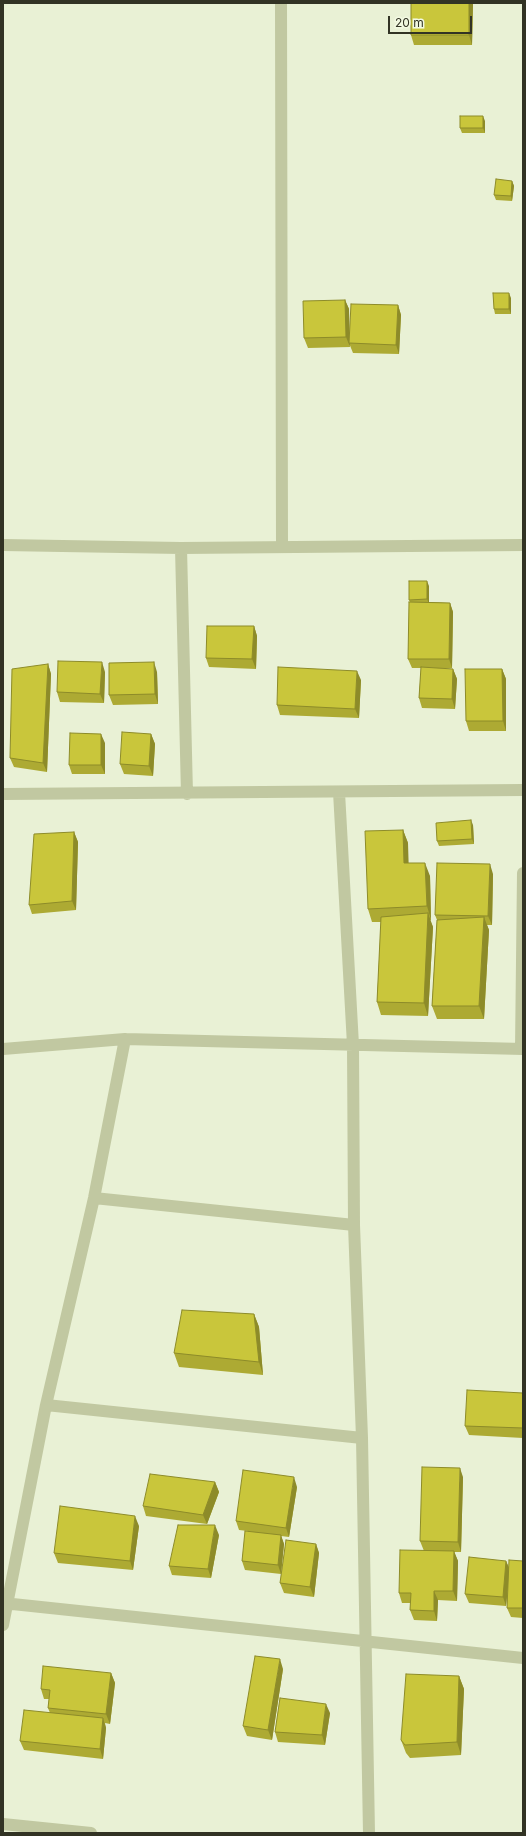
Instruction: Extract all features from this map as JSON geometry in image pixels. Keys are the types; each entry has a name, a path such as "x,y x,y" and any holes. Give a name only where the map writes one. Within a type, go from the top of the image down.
{"street":[{"path":"281,3 282,547"},
{"path":"3,545 181,548 523,545"},
{"path":"181,548 187,794"},
{"path":"3,794 187,794 523,790"},
{"path":"338,792 353,1045 354,1225 362,1438 369,1833"},
{"path":"3,1049 126,1039 522,1049 523,873"},
{"path":"3,1625 5,1603 46,1405 94,1198 126,1039"},
{"path":"94,1198 354,1225"},
{"path":"46,1405 362,1438"},
{"path":"5,1603 523,1658"},
{"path":"3,1824 91,1833"}],"building":[{"path":"411,3 469,3 469,35 411,35"},
{"path":"460,116 483,116 483,128 460,128"},
{"path":"496,179 512,181 511,196 494,195"},
{"path":"493,293 509,293 509,309 494,309"},
{"path":"345,300 346,337 304,338 303,301"},
{"path":"351,304 398,305 396,345 349,343"},
{"path":"409,581 427,581 427,599 409,600"},
{"path":"409,602 450,603 449,659 408,659"},
{"path":"207,626 254,626 252,659 206,658"},
{"path":"58,661 102,662 100,694 57,692"},
{"path":"154,662 155,694 109,695 109,663"},
{"path":"48,664 43,763 10,758 12,669"},
{"path":"278,667 357,671 355,709 277,705"},
{"path":"421,667 453,669 452,699 419,698"},
{"path":"465,669 502,669 503,721 466,721"},
{"path":"122,732 151,734 149,766 120,764"},
{"path":"70,733 101,734 101,765 69,765"},
{"path":"471,820 472,839 437,841 436,823"},
{"path":"403,830 404,863 425,863 427,906 368,909 365,831"},
{"path":"74,832 72,901 29,905 34,834"},
{"path":"437,863 490,864 488,916 435,915"},
{"path":"428,913 424,1003 377,1002 381,917"},
{"path":"484,917 479,1006 432,1006 437,920"},
{"path":"182,1310 254,1314 259,1362 174,1353"},
{"path":"467,1390 523,1393 523,1428 465,1426"},
{"path":"422,1467 460,1468 458,1542 420,1541"},
{"path":"243,1470 294,1477 286,1528 236,1521"},
{"path":"150,1474 215,1482 203,1515 143,1506"},
{"path":"60,1506 135,1516 130,1561 54,1553"},
{"path":"178,1525 215,1525 208,1569 169,1566"},
{"path":"245,1531 281,1535 278,1565 242,1561"},
{"path":"286,1540 316,1544 310,1587 280,1583"},
{"path":"400,1550 454,1551 453,1591 434,1591 434,1611 410,1610 411,1593 399,1593"},
{"path":"469,1557 506,1561 503,1597 465,1594"},
{"path":"509,1560 523,1561 523,1608 507,1608"},
{"path":"255,1656 280,1659 268,1730 243,1726"},
{"path":"43,1666 111,1673 106,1714 48,1708 50,1690 41,1689"},
{"path":"406,1674 459,1676 457,1742 405,1745 401,1740"},
{"path":"280,1698 326,1704 322,1735 275,1732"},
{"path":"24,1710 103,1718 100,1749 20,1741"}]}
